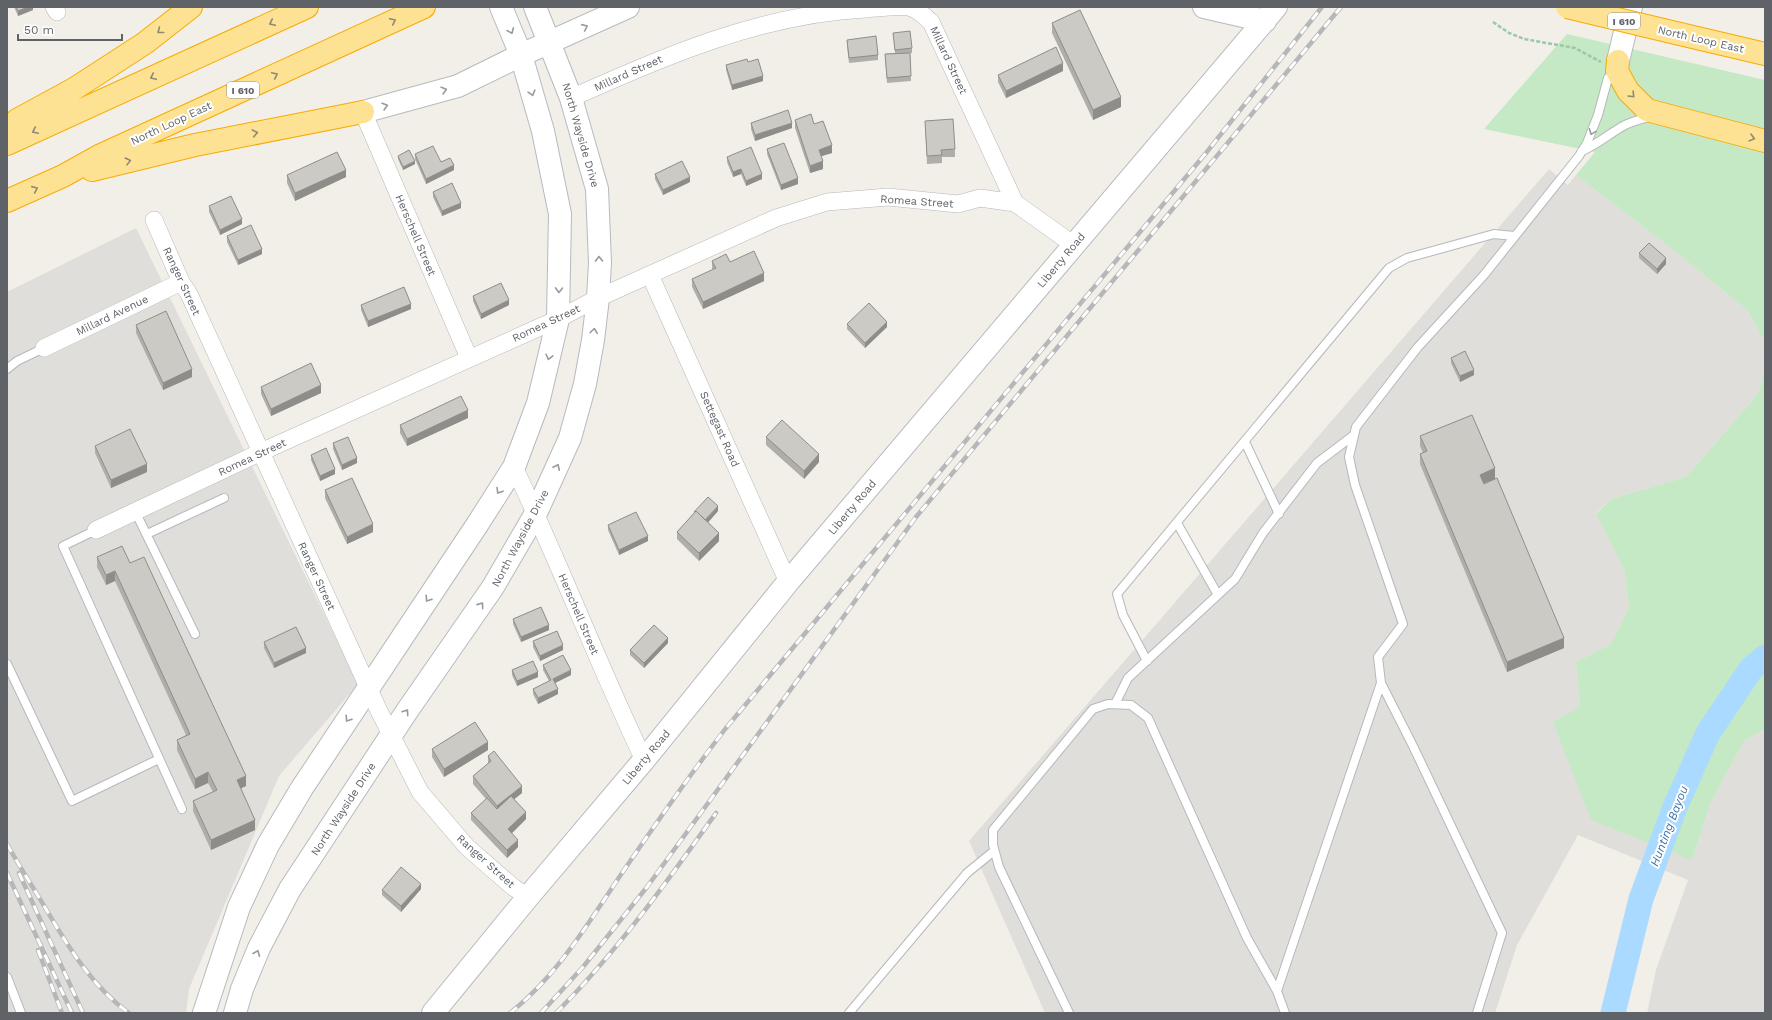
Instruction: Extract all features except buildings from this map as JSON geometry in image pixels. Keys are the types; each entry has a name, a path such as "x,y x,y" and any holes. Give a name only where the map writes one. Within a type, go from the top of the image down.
{"highway":[{"path":"7,130 17,120 74,89 145,43 191,7"},
{"path":"7,144 307,7"},
{"name":"North Loop East","path":"7,201 63,176 99,156 424,7"},
{"name":"North Loop East","path":"1567,7 1765,54"},
{"path":"1617,66 1628,91 1647,110 1765,141"},
{"path":"63,176 194,145 363,112"}],"main road":[{"path":"204,1013 239,907 268,845 302,788 514,467 538,403 558,319 560,214 543,131 521,55 501,7"},
{"name":"North Wayside Drive","path":"235,1013 242,989 259,948 290,889 391,735 493,587 536,513 570,438 585,384 593,340 598,298 600,263 597,189 572,98 535,7"},
{"path":"363,112 458,86 521,55 628,7"},
{"path":"1204,7 1271,14"},
{"path":"1617,66 1631,7"},
{"name":"Liberty Road","path":"433,1013 528,897 644,760 788,582 1271,14"}],"street":[{"name":"Millard Street","path":"572,98 675,52 743,29 837,10 908,7 919,12 931,22 1015,203 1074,245"},
{"name":"Herschell Street","path":"363,112 469,358"},
{"name":"Romea Street","path":"96,530 261,452 558,319 598,298 776,218 827,202 888,197 958,204 980,198 1015,203"},
{"name":"Ranger Street","path":"154,220 181,282 189,294 368,688 420,792 467,847 513,887 528,897"},
{"name":"Settegast Road","path":"650,275 788,582"},
{"name":"Millard Avenue","path":"44,348 181,282"},
{"name":"Herschell Street","path":"514,467 536,513 614,697 644,760"}],"lane":[{"path":"1477,1013 1502,933 1413,746 1381,683 1378,657 1403,624 1355,485 1349,457 1356,427 1418,347 1484,275 1582,151 1587,143 1598,115 1608,78 1617,66"},
{"path":"1582,151 1593,147 1604,137 1627,124 1660,113"},
{"path":"1147,661 1123,615 1117,594 1389,268 1406,258 1494,234 1514,236"},
{"path":"7,369 17,360 44,348"},
{"path":"1115,704 1128,678 1235,579 1263,533 1317,464 1354,435"},
{"path":"1244,442 1279,514"},
{"path":"147,534 224,498"},
{"path":"135,511 195,634"},
{"path":"1177,523 1218,595"},
{"path":"96,530 63,546 182,809"},
{"path":"7,664 72,801 159,759"},
{"path":"1277,991 1381,683"},
{"path":"1069,1013 999,867 994,851 993,830 1093,710 1108,704 1115,704 1131,705 1148,718 1247,938 1277,991 1285,1013"},
{"path":"850,1013 967,873 994,851"},
{"path":"7,977 21,1013"}],"path":[{"path":"1493,22 1509,33 1524,38 1575,48 1617,66"}],"shaded area":[{"path":"1549,169 1568,185 1576,175 1676,252 1748,311 1765,343 1765,371 1758,394 1686,477 1611,499 1596,513 1624,569 1629,607 1611,644 1576,662 1580,707 1692,860 1711,802 1745,740 1765,729 1765,1013 1647,1013 1656,970 1688,880 1578,835 1517,945 1495,1013 1045,1013 969,841"},
{"path":"136,228 358,684 279,776 189,989 186,1013 7,1013 7,292"}],"green space":[{"path":"1567,34 1765,80 1765,343 1748,311 1676,252 1576,175 1595,152 1484,129"},
{"path":"1765,371 1765,729 1745,740 1711,802 1692,860 1591,820 1553,722 1580,707 1576,662 1611,644 1629,607 1624,569 1596,514 1611,499 1686,477 1758,394"}],"waterway":[{"name":"Hunting Bayou","path":"1613,1013 1641,899 1675,807 1708,733 1751,669 1765,657"}],"railway":[{"path":"510,1013 542,983 570,949 659,820 726,728 1206,153 1322,7"},
{"path":"541,1013 583,967 647,887 916,517 1341,7"},
{"path":"556,1013 600,966 659,891 716,813"},
{"path":"7,844 70,949 80,963 103,990 129,1013"},
{"path":"7,873 72,1013"},
{"path":"19,873 83,1013"},
{"path":"38,950 62,1013"}]}
